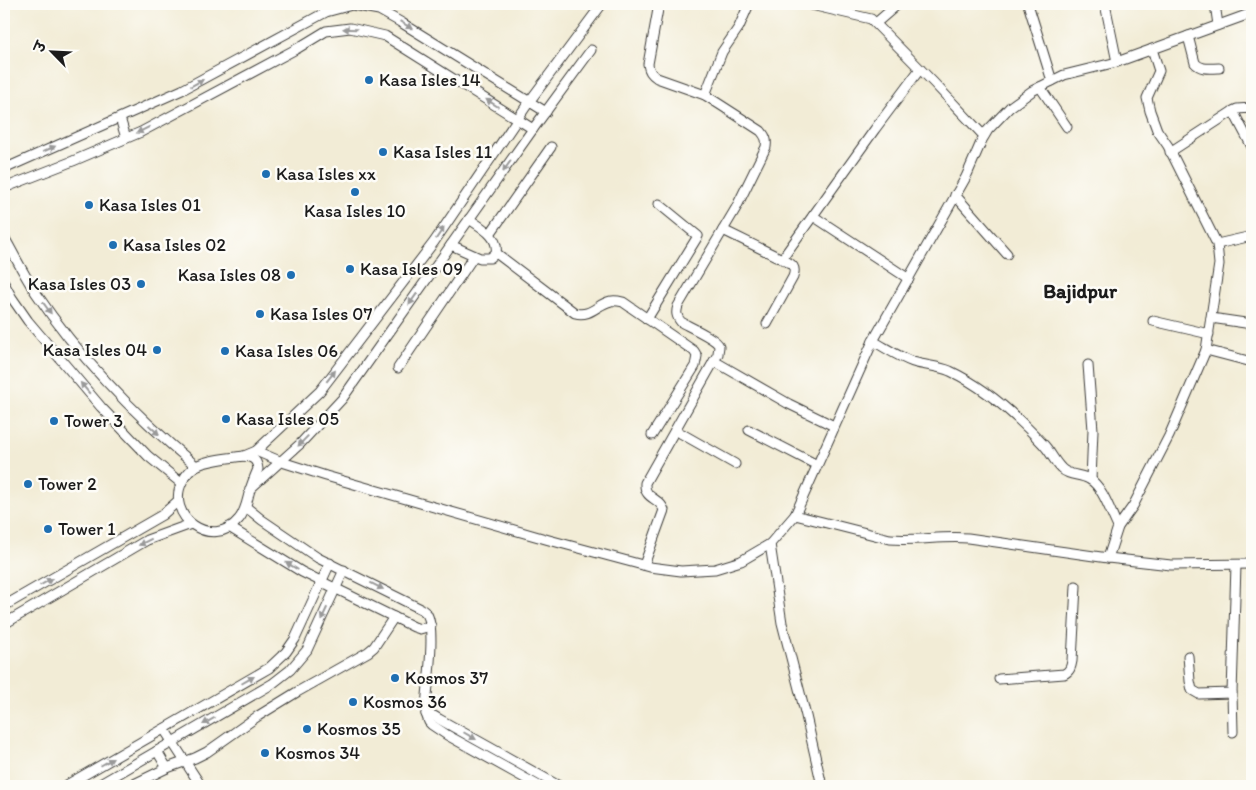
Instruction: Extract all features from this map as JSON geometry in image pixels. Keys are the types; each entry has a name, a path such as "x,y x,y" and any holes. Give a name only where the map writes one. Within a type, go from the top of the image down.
{"street":[{"path":"244,456 251,457 256,461 258,469 240,518 229,527 216,532 203,530 191,524 182,514 178,501 179,487 186,475 196,466 244,456 256,450 320,391 434,242 529,102 602,4"},
{"path":"644,565 664,510 663,506 647,494 645,483 714,362 719,348 713,339 681,322 677,317 676,310 736,208 767,142 761,132 705,95 657,78 652,74 648,64 659,4"},
{"path":"705,95 722,52 739,27 749,4"},
{"path":"807,4 866,17 876,23 984,136"},
{"path":"876,23 898,4"},
{"path":"1028,4 1052,81"},
{"path":"1105,4 1117,62"},
{"path":"1214,4 1218,25"},
{"path":"4,168 182,90 326,12 352,5 379,10 546,112"},
{"path":"256,450 282,462 326,476 549,540 644,565 681,571 715,569 741,561 770,544 795,515 873,341 966,177 988,130 1010,107 1032,91 1064,75 1117,62 1252,13"},
{"path":"4,188 141,132 298,48 326,31 350,28 385,36 533,129"},
{"path":"1188,36 1195,64 1202,68 1219,68"},
{"path":"1108,558 1118,527 1133,506 1169,436 1206,350 1220,264 1217,244 1157,130 1150,111 1148,94 1159,71 1152,49"},
{"path":"250,489 282,462 342,399 591,50"},
{"path":"782,259 874,129 920,69"},
{"path":"1040,87 1067,127"},
{"path":"1170,152 1233,111 1252,108"},
{"path":"1233,111 1252,147"},
{"path":"120,118 126,138"},
{"path":"490,234 551,147"},
{"path":"955,196 1007,254"},
{"path":"647,319 698,236 660,204"},
{"path":"813,216 908,279"},
{"path":"451,245 485,259 490,258 496,253 496,241 490,234 469,220"},
{"path":"723,230 782,259 794,268 793,277 767,324"},
{"path":"1217,244 1252,236"},
{"path":"4,237 36,293 67,336 106,382 142,419 196,466"},
{"path":"496,253 575,313 582,315 589,313 612,300 623,302 694,351 697,356 695,366 652,435"},
{"path":"398,368 474,256"},
{"path":"4,283 28,322 101,407 148,456 181,483"},
{"path":"1211,318 1252,324"},
{"path":"1153,321 1209,334"},
{"path":"873,341 906,359 949,370 1009,410 1043,444 1062,469 1068,473 1091,480 1099,488 1118,527"},
{"path":"1206,350 1252,362"},
{"path":"714,362 789,404 834,426"},
{"path":"1088,365 1093,424 1091,480"},
{"path":"675,430 735,464"},
{"path":"749,430 817,465"},
{"path":"4,606 162,515 178,501"},
{"path":"246,506 262,520 318,558 421,609 427,614 431,644 426,698 426,714 429,722 439,730 539,786"},
{"path":"795,515 890,539 968,538 1171,566 1252,564"},
{"path":"4,624 147,540 191,524"},
{"path":"229,527 302,572 336,589 420,629 430,626"},
{"path":"770,544 782,623 822,786"},
{"path":"65,786 269,668 286,652 295,639 330,563"},
{"path":"1233,732 1232,693 1236,564"},
{"path":"97,786 272,684 290,670 307,650 344,570"},
{"path":"999,679 1064,674 1068,672 1072,661 1076,586"},
{"path":"130,786 167,768 207,752 266,711 368,652 394,617"},
{"path":"1188,656 1192,690 1199,694 1232,693"},
{"path":"426,714 439,718 559,786"},
{"path":"164,728 201,786"},
{"path":"157,751 167,768"}],"place":[{"name":"Kasa Isles 14","path":"369,80"},
{"name":"Kasa Isles 11","path":"383,152"},
{"name":"Kasa Isles xx","path":"266,174"},
{"name":"Kasa Isles 10","path":"355,192"},
{"name":"Kasa Isles 01","path":"89,205"},
{"name":"Kasa Isles 02","path":"113,245"},
{"name":"Kasa Isles 09","path":"350,269"},
{"name":"Kasa Isles 08","path":"291,275"},
{"name":"Kasa Isles 03","path":"141,284"},
{"name":"Kasa Isles 07","path":"260,314"},
{"name":"Kasa Isles 04","path":"157,350"},
{"name":"Kasa Isles 06","path":"225,351"},
{"name":"Kasa Isles 05","path":"226,419"},
{"name":"Tower 3","path":"54,421"},
{"name":"Tower 2","path":"28,484"},
{"name":"Tower 1","path":"48,529"},
{"name":"Kosmos 37","path":"395,678"},
{"name":"Kosmos 36","path":"353,702"},
{"name":"Kosmos 35","path":"307,729"},
{"name":"Kosmos 34","path":"265,753"}],"district":[{"name":"Bajidpur","path":"1080,291"}]}
